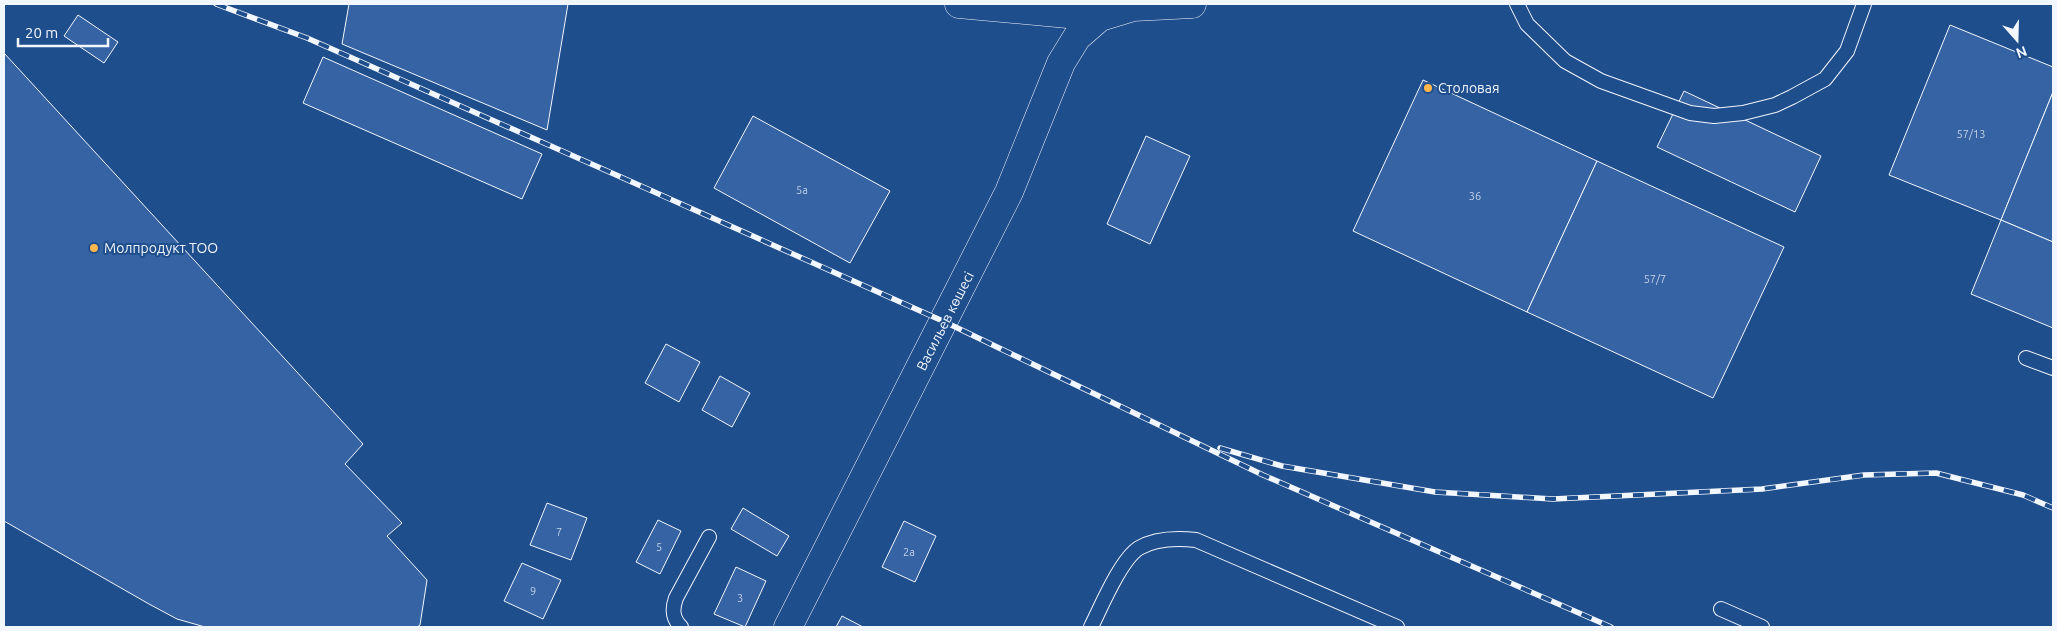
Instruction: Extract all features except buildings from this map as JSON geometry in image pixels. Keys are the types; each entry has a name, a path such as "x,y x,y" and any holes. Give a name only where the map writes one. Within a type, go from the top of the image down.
{"street":[{"path":"959,4 1100,16 1133,7 1192,4"},
{"name":"Васильев көшесі","path":"788,627 1009,192 1061,63 1078,37 1100,16"}],"lane":[{"path":"1517,4 1527,24 1565,61 1601,81 1690,113 1714,116 1743,114 1775,105 1792,98 1825,78 1847,51 1864,4"},
{"path":"2026,358 2053,368"},
{"path":"680,627 673,618 674,603 709,537"},
{"path":"1091,627 1126,560 1138,548 1174,538 1196,540 1397,627"},
{"path":"1721,609 1762,627"}],"railway":[{"path":"216,4 307,38 623,178 945,322 1263,475 1611,627"},
{"path":"1220,448 1282,466 1435,492 1553,499 1762,489 1864,475 1936,473 2023,495 2053,508"}],"place":[{"name":"Столовая","path":"1428,88"},
{"name":"Молпродукт ТОО","path":"94,248"}]}
